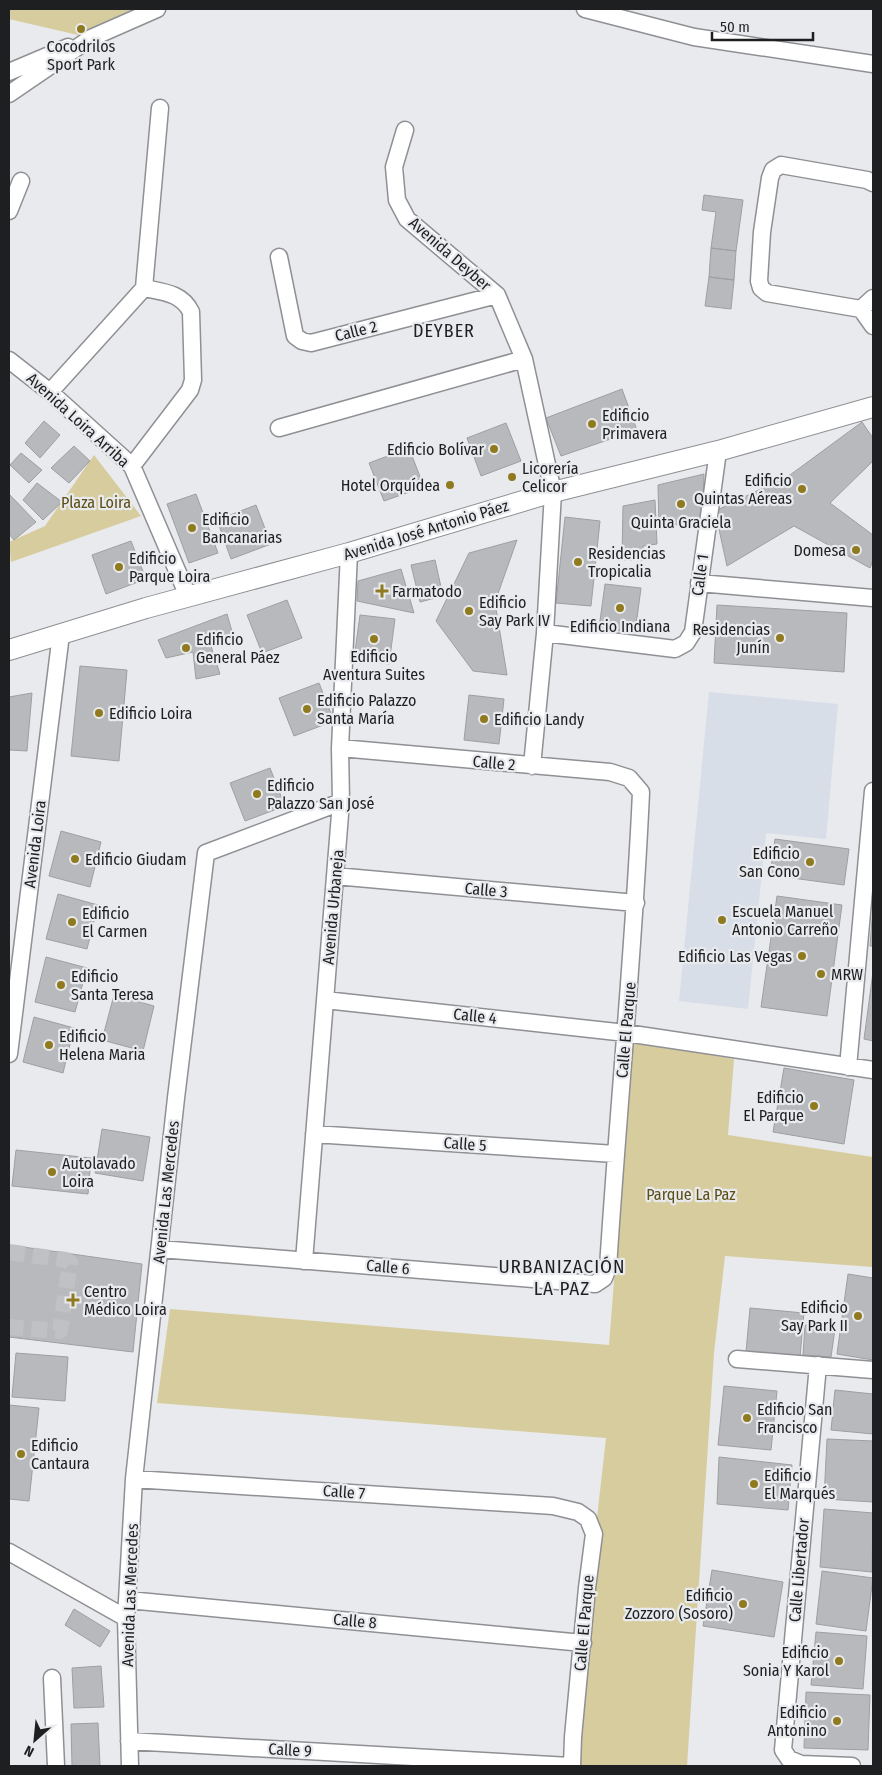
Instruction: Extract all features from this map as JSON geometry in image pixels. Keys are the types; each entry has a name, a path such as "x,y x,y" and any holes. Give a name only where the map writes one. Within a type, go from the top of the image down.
{"main road":[{"name":"Avenida José Antonio Páez","path":"9,650 188,596 349,554 553,492 718,452 873,407"}],"street":[{"path":"9,72 36,58 91,38 141,14 157,9"},
{"path":"585,9 694,37 873,64"},
{"path":"9,94 91,38"},
{"path":"50,392 144,288 160,108"},
{"name":"Avenida Deyber","path":"405,130 394,167 397,200 407,219 497,295 524,359 553,492 545,633 532,766"},
{"path":"873,183 859,178 781,165 773,170 770,178 762,232 759,281 761,288 767,293 860,309 873,326"},
{"path":"9,211 21,180"},
{"name":"Calle 2","path":"278,257 295,336 302,341 311,343 497,295"},
{"path":"132,466 186,399 193,380 191,312 187,304 178,296 144,288"},
{"path":"860,309 873,298"},
{"path":"279,428 524,359"},
{"name":"Avenida Loira Arriba","path":"9,360 50,392 132,466 188,596"},
{"name":"Calle 1","path":"545,633 675,649 686,643 693,632 718,452"},
{"name":"Avenida Urbaneja","path":"304,1261 341,802 340,748 349,554"},
{"path":"699,583 873,598"},
{"name":"Avenida Loira","path":"9,1054 61,634"},
{"name":"Calle 2","path":"340,748 610,772 629,778 641,792"},
{"path":"848,1067 873,791"},
{"name":"Calle El Parque","path":"608,1268 615,1154 636,903 641,792"},
{"name":"Avenida Las Mercedes","path":"130,1766 126,1618 134,1479 176,1098 206,853 341,802"},
{"name":"Calle 3","path":"335,876 636,903"},
{"name":"Calle 4","path":"325,1000 626,1032 873,1070"},
{"name":"Calle 5","path":"314,1134 615,1154"},
{"name":"Calle 6","path":"160,1249 595,1284 604,1278 608,1268"},
{"path":"737,1359 873,1370"},
{"name":"Calle Libertador","path":"818,1365 783,1750 789,1759 801,1764 852,1766"},
{"name":"Calle 7","path":"134,1479 553,1506"},
{"name":"Calle El Parque","path":"553,1506 578,1512 588,1519 594,1534 587,1588 571,1766"},
{"path":"9,1552 126,1618"},
{"name":"Calle 8","path":"128,1600 583,1643"},
{"path":"52,1678 56,1766"},
{"name":"Calle 9","path":"129,1741 571,1766"}],"shaded area":[{"name":"Escuela Manuel Antonio Carreño","path":"709,692 838,704 826,839 766,833 748,1009 679,1001"}],"green space":[{"name":"Cocodrilos Sport Park","path":"9,9 159,9 91,38 9,19"},
{"name":"Plaza Loira","path":"94,455 141,516 11,562 9,542 45,526"},
{"name":"Parque La Paz","path":"633,1041 734,1059 728,1135 873,1157 873,1267 725,1256 714,1353 687,1766 573,1766 589,1589 606,1438 157,1403 170,1309 609,1345"}],"building":[{"path":"704,195 743,200 736,251 711,248 716,212 702,210"},
{"path":"711,248 736,251 734,280 709,277"},
{"path":"709,277 734,280 731,309 705,306"},
{"name":"Edificio Primavera","path":"622,389 637,430 561,456 546,418"},
{"path":"44,421 60,435 40,458 25,443"},
{"name":"Edificio Quintas Aéreas","path":"862,422 873,438 873,461 830,503 873,535 873,560 870,568 794,526 727,566 715,511 790,475"},
{"name":"Edificio Bolívar","path":"506,423 521,461 481,476 467,438"},
{"path":"74,446 90,461 69,483 51,468"},
{"path":"409,448 424,487 384,501 369,463"},
{"path":"21,453 42,470 29,483 10,465"},
{"name":"Quinta Graciela","path":"704,474 702,524 659,525 658,485"},
{"path":"37,483 62,502 43,520 23,500"},
{"path":"9,494 36,522 14,540 9,534"},
{"name":"Edificio Bancanarias","path":"196,494 218,553 189,563 167,504"},
{"path":"655,500 657,544 643,546 644,560 622,560 623,506"},
{"path":"256,505 271,544 231,559 217,520"},
{"name":"Residencias Tropicalia","path":"565,517 600,521 591,606 556,603"},
{"name":"Edificio Say Park IV","path":"517,540 495,602 507,675 473,671 436,621 469,553"},
{"name":"Edificio Parque Loira","path":"131,541 146,579 106,594 92,555"},
{"path":"435,560 443,596 420,602 411,565"},
{"name":"Farmatodo","path":"401,569 414,613 357,601 358,581"},
{"name":"Edificio Indiana","path":"605,584 641,588 635,633 599,628"},
{"path":"287,600 302,638 262,653 247,615"},
{"name":"Residencias Junín","path":"717,605 847,613 844,672 714,663"},
{"name":"Edificio General Páez","path":"227,614 233,635 210,643 220,674 196,679 193,652 166,658 158,640"},
{"name":"Edificio Aventura Suites","path":"360,615 395,619 389,664 354,659"},
{"name":"Edificio Loira","path":"80,666 127,670 119,761 71,756"},
{"name":"Edificio Palazzo Santa María","path":"319,683 334,721 294,736 279,698"},
{"path":"32,693 27,751 9,750 9,697"},
{"name":"Edificio Landy","path":"469,695 504,699 499,744 464,740"},
{"name":"Edificio Palazzo San José","path":"270,768 285,806 245,821 230,783"},
{"name":"Edificio Giudam","path":"61,831 101,842 90,887 49,876"},
{"name":"Edificio San Cono","path":"775,839 849,849 844,885 770,875"},
{"name":"Edificio El Carmen","path":"58,894 98,905 87,949 46,939"},
{"name":"Edificio Las Vegas","path":"777,896 842,905 827,1016 761,1007"},
{"path":"873,907 873,946 870,946"},
{"name":"Edificio Santa Teresa","path":"46,957 87,968 75,1012 35,1002"},
{"path":"873,972 873,1041 864,1039"},
{"path":"114,995 154,1006 143,1051 102,1040"},
{"name":"Edificio Helena Maria","path":"34,1017 74,1028 63,1073 23,1062"},
{"name":"Edificio El Parque","path":"784,1068 854,1080 844,1144 773,1132"},
{"path":"102,1129 150,1137 143,1181 95,1173"},
{"name":"Autolavado Loira","path":"16,1150 91,1158 88,1194 12,1186"},
{"name":"Centro Médico Loira","path":"9,1245 142,1264 133,1352 9,1337"},
{"name":"Edificio Say Park II","path":"848,1274 873,1278 873,1360 837,1354"},
{"path":"750,1308 804,1313 800,1357 746,1352"},
{"path":"805,1325 835,1329 831,1357 803,1355"},
{"path":"16,1353 68,1357 65,1401 12,1397"},
{"name":"Edificio San Francisco","path":"724,1386 777,1391 771,1450 718,1445"},
{"path":"835,1390 873,1394 873,1434 831,1430"},
{"name":"Edificio Cantaura","path":"9,1405 39,1408 29,1501 9,1499"},
{"path":"827,1439 873,1441 873,1502 824,1499"},
{"name":"Edificio El Marqués","path":"719,1457 792,1465 788,1510 717,1504"},
{"path":"824,1509 873,1513 872,1572 820,1567"},
{"name":"Edificio Zozzoro (Sosoro)","path":"712,1570 783,1582 774,1637 703,1626"},
{"path":"822,1571 873,1578 866,1631 816,1624"},
{"path":"74,1609 110,1631 100,1647 65,1625"},
{"name":"Edificio Sonia Y Karol","path":"816,1632 867,1636 863,1689 811,1685"},
{"path":"101,1666 104,1707 74,1708 72,1668"},
{"name":"Edificio Antonino","path":"806,1692 870,1695 868,1750 804,1748"},
{"path":"98,1723 100,1766 72,1766 71,1724"}],"tunnel":[{"path":"9,1252 66,1260 70,1263 60,1331 9,1327"}],"place":[{"name":"Cocodrilos Sport Park","path":"81,29"},
{"name":"Edificio Primavera","path":"592,424"},
{"name":"Edificio Bolívar","path":"494,449"},
{"name":"Licorería Celicor","path":"512,477"},
{"name":"Hotel Orquídea","path":"450,485"},
{"name":"Edificio Quintas Aéreas","path":"802,489"},
{"name":"Quinta Graciela","path":"681,504"},
{"name":"Edificio Bancanarias","path":"192,528"},
{"name":"Domesa","path":"856,550"},
{"name":"Residencias Tropicalia","path":"578,562"},
{"name":"Edificio Parque Loira","path":"119,567"},
{"name":"Farmatodo","path":"382,591"},
{"name":"Edificio Indiana","path":"620,608"},
{"name":"Edificio Say Park IV","path":"469,611"},
{"name":"Residencias Junín","path":"780,638"},
{"name":"Edificio Aventura Suites","path":"374,639"},
{"name":"Edificio General Páez","path":"186,648"},
{"name":"Edificio Palazzo Santa María","path":"307,709"},
{"name":"Edificio Loira","path":"99,713"},
{"name":"Edificio Landy","path":"484,719"},
{"name":"Edificio Palazzo San José","path":"257,794"},
{"name":"Edificio Giudam","path":"75,859"},
{"name":"Edificio San Cono","path":"810,862"},
{"name":"Escuela Manuel Antonio Carreño","path":"722,920"},
{"name":"Edificio El Carmen","path":"72,922"},
{"name":"Edificio Las Vegas","path":"802,956"},
{"name":"MRW","path":"821,974"},
{"name":"Edificio Santa Teresa","path":"61,985"},
{"name":"Edificio Helena Maria","path":"49,1045"},
{"name":"Edificio El Parque","path":"814,1106"},
{"name":"Autolavado Loira","path":"52,1172"},
{"name":"Centro Médico Loira","path":"73,1300"},
{"name":"Edificio Say Park II","path":"858,1316"},
{"name":"Edificio San Francisco","path":"747,1418"},
{"name":"Edificio Cantaura","path":"21,1454"},
{"name":"Edificio El Marqués","path":"754,1484"},
{"name":"Edificio Zozzoro (Sosoro)","path":"743,1604"},
{"name":"Edificio Sonia Y Karol","path":"839,1661"},
{"name":"Edificio Antonino","path":"837,1721"}],"district":[{"name":"DEYBER","path":"444,331"},
{"name":"URBANIZACIÓN LA PAZ","path":"562,1277"}]}
